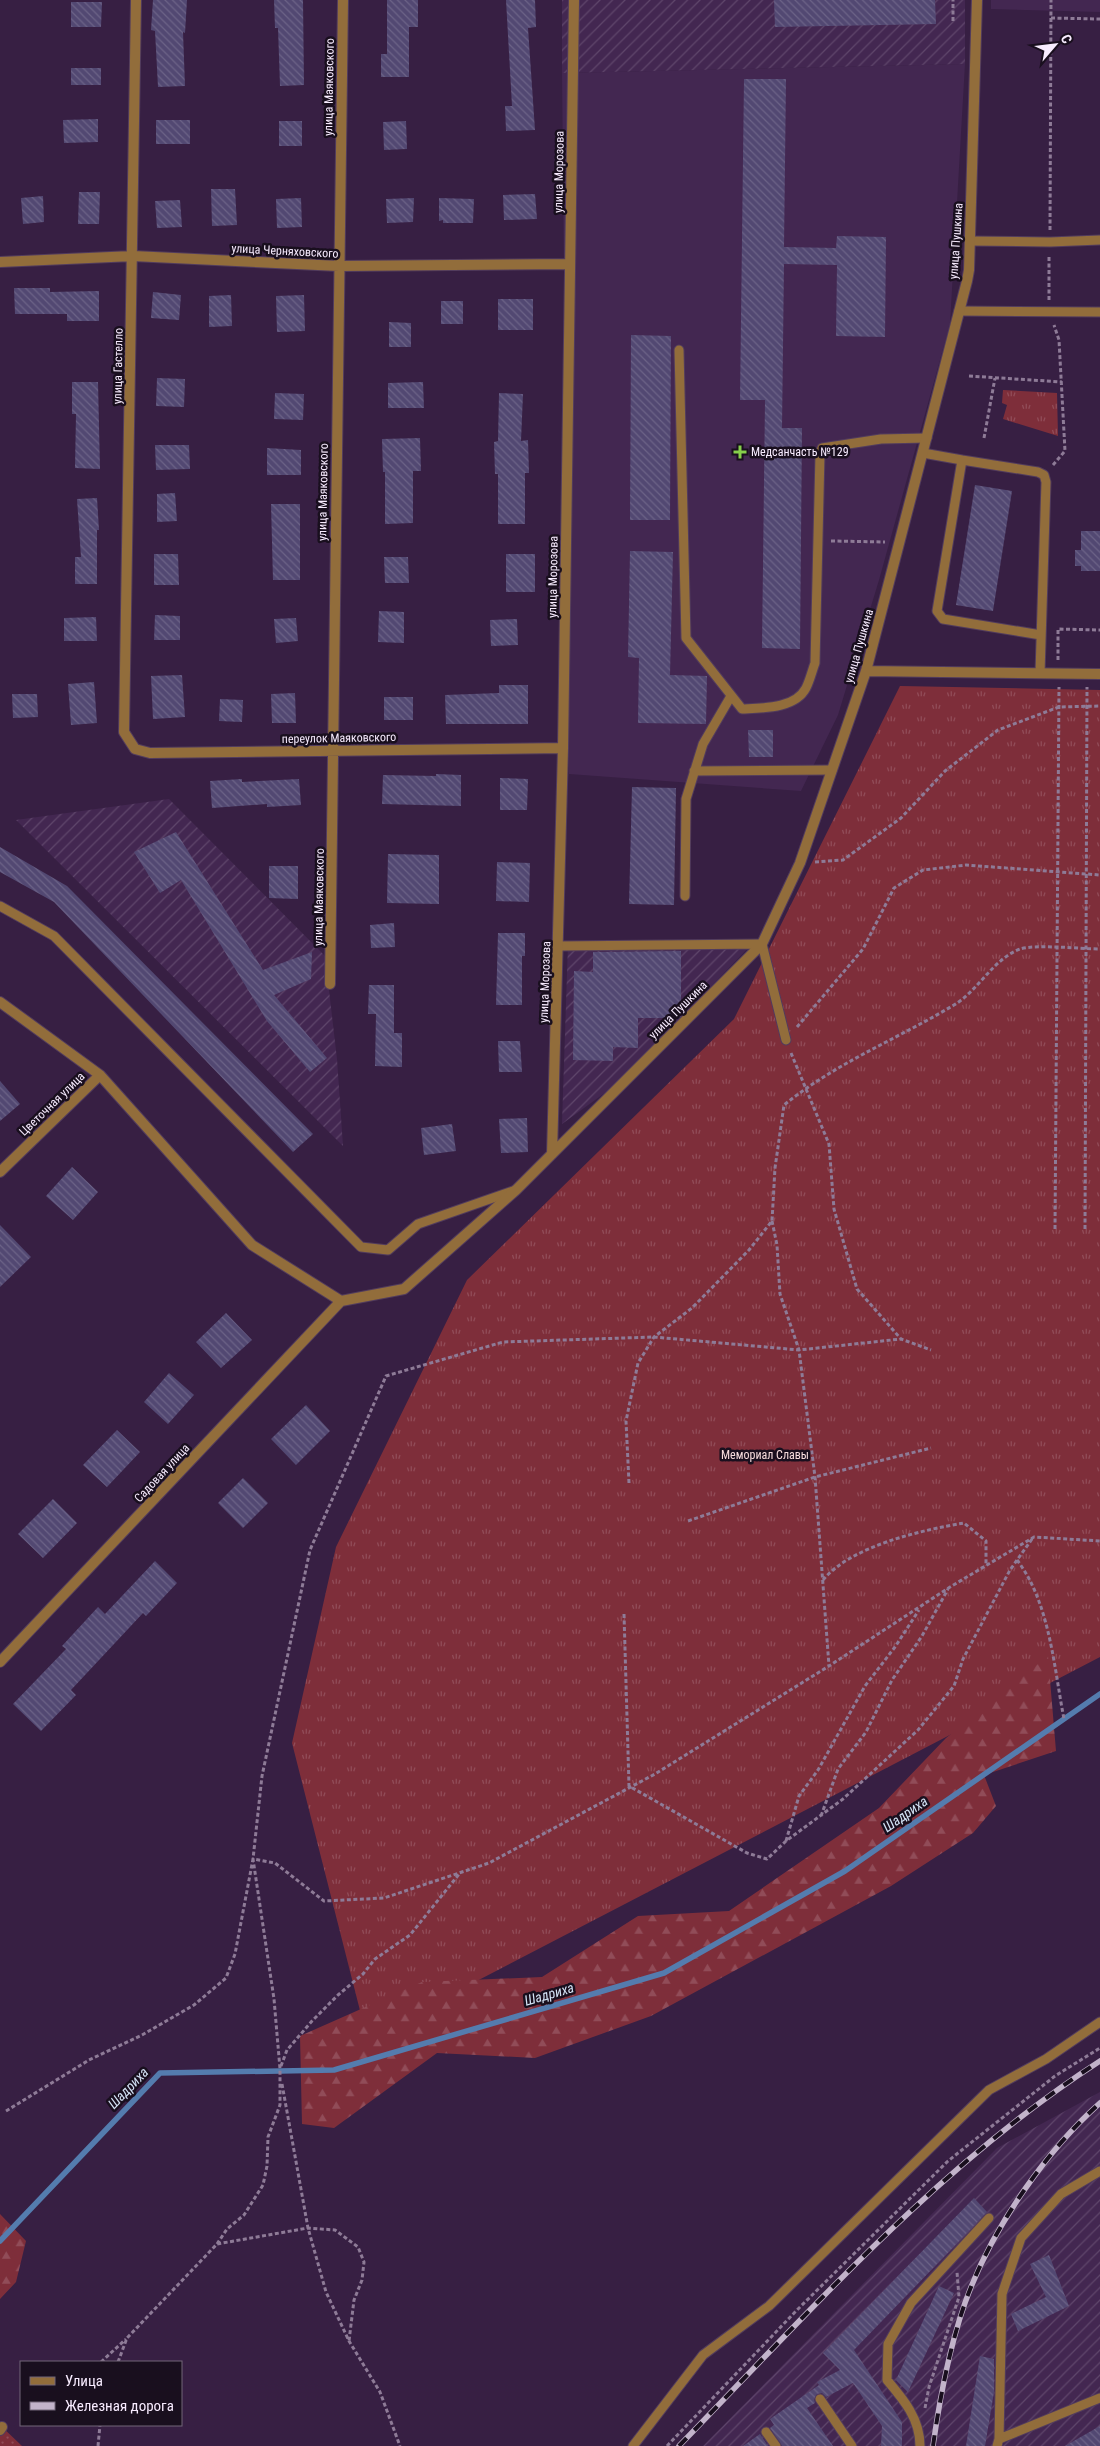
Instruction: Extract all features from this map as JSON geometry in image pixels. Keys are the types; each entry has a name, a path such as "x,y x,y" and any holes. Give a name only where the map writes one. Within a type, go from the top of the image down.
{"street":[{"name":"улица Гастелло","path":"124,732 136,0"},
{"name":"улица Маяковского","path":"330,984 343,0"},
{"name":"улица Морозова","path":"552,1154 563,748 574,0"},
{"name":"улица Пушкина","path":"341,1301 404,1289 516,1190 762,944 800,863 866,671 969,270 977,0"},
{"name":"улица Черняховского","path":"0,262 133,256 339,266 570,264"},
{"path":"866,671 1100,674"},
{"name":"переулок Маяковского","path":"124,732 135,749 150,753 563,748"},
{"path":"0,1002 100,1075 252,1244 341,1301"},
{"name":"Цветочная улица","path":"0,1172 100,1075"},
{"name":"Садовая улица","path":"0,1662 341,1301"}],"lane":[{"path":"970,241 1050,242 1100,240"},
{"path":"959,311 1100,312"},
{"path":"679,350 686,638 742,709 772,708 794,699 805,690 815,662 820,454 822,448 881,439 927,438"},
{"path":"923,453 1038,472 1044,475 1046,482 1040,673"},
{"path":"962,460 937,611 939,616 943,619 1041,635"},
{"path":"685,896 686,799 703,744 731,696"},
{"path":"694,771 832,770"},
{"path":"0,906 54,936 360,1247 388,1250 418,1224 516,1190"},
{"path":"559,946 762,944 786,1040"},
{"path":"633,2446 703,2355 769,2306 989,2090 1046,2058 1100,2022"},
{"path":"1100,2171 1061,2194 1021,2238 1002,2294 998,2443 1100,2398"},
{"path":"920,2446 920,2432 908,2404 887,2380 888,2344 911,2303 989,2218"},
{"path":"820,2399 852,2446"},
{"path":"766,2432 776,2446"}],"path":[{"path":"953,0 953,21"},
{"path":"1051,18 1100,19"},
{"path":"969,376 1062,382"},
{"path":"984,438 994,378"},
{"path":"818,541 900,542"},
{"path":"1054,1228 1058,871 1058,629 1100,630"},
{"path":"1085,1229 1087,673"},
{"path":"800,863 843,860 902,818 945,771 998,730 1059,707 1100,706"},
{"path":"902,1339 857,1289 834,1209 829,1144 786,1040 863,949 894,888 923,870 966,865 1100,875"},
{"path":"829,1666 815,1477 800,1350 780,1294 777,1246 772,1220 775,1168 784,1105 805,1088 836,1068 956,1004 1000,962 1021,949 1100,949"},
{"path":"629,1483 626,1421 638,1364 654,1337 692,1308 749,1250 772,1220"},
{"path":"6,2111 89,2060 142,2035 194,2005 226,1978 234,1954 253,1859 262,1776 310,1550 386,1376 503,1342 654,1337 800,1350 902,1339 931,1350"},
{"path":"688,1521 815,1477 931,1448"},
{"path":"823,1580 829,1572 873,1547 924,1530 964,1523 986,1541 986,1566"},
{"path":"253,1859 274,1863 324,1901 384,1898 489,1863 629,1786 655,1774 829,1666 950,1587 1034,1537 1100,1541"},
{"path":"629,1786 747,1853 767,1859 786,1841 842,1799 918,1730 954,1686 963,1659 1017,1560 1034,1537"},
{"path":"1017,1560 1029,1576 1044,1620 1064,1719"},
{"path":"820,1816 838,1768 866,1732 892,1680 922,1636 950,1587"},
{"path":"786,1841 799,1796 818,1770 865,1686 920,1608"},
{"path":"624,1614 629,1786"},
{"path":"102,2361 127,2338 217,2244 227,2229 244,2215 263,2185 267,2166 268,2137 280,2105 280,2069 274,1999 253,1859"},
{"path":"280,2069 287,2050 312,2021 338,1994 363,1974 374,1959 410,1935 461,1872"},
{"path":"667,2446 796,2311 948,2161 1055,2076 1100,2048"},
{"path":"280,2076 308,2228 326,2292 349,2341 380,2392 400,2446"},
{"path":"217,2244 308,2228 335,2230 358,2247 364,2262 362,2280 354,2300 349,2341"},
{"path":"920,2432 929,2387 959,2297 956,2254"},
{"path":"118,2361 127,2338"},
{"path":"98,2446 100,2426"}],"shaded area":[{"path":"562,0 965,0 965,64 562,73"},
{"path":"991,0 1100,0 1100,12 991,9"},
{"name":"Медсанчасть №129","path":"965,64 950,324 879,580 838,715 801,791 569,774 562,73"},
{"path":"169,799 325,956 337,1059 343,1146 16,820"},
{"path":"568,944 750,946 617,1084 562,1124"},
{"path":"1100,2092 1100,2446 703,2446 997,2148"}],"green space":[{"path":"1003,390 1057,393 1058,436 1003,419 1007,405 1002,403"},
{"name":"Мемориал Славы","path":"900,686 1100,690 1100,1657 367,2038 292,1743 336,1547 467,1280 734,1019"},
{"path":"1048,1656 1056,1751 984,1775 996,1806 973,1833 891,1886 651,2016 535,2058 437,2053 334,2128 302,2124 300,2036 422,1982 542,1977 638,1916 729,1911 879,1808 946,1738"},
{"path":"0,2214 26,2241 16,2282 0,2299"},
{"path":"0,2425 22,2446 0,2446"}],"building":[{"path":"153,0 187,0 185,33 183,32 185,86 158,87 155,31 151,30"},
{"path":"274,0 303,0 304,85 280,86 278,28 275,28"},
{"path":"387,0 418,0 418,27 409,27 409,77 381,77 381,54 387,54"},
{"path":"506,0 535,0 536,27 528,28 535,130 506,131 505,106 512,106"},
{"path":"774,0 935,0 936,24 775,27"},
{"path":"71,2 102,2 101,27 71,27"},
{"path":"71,68 101,68 101,85 71,85"},
{"path":"744,79 786,79 784,247 836,248 837,236 886,237 885,337 836,336 837,265 784,264 782,428 802,428 800,649 762,648 765,400 740,400"},
{"path":"98,119 98,142 64,143 63,120"},
{"path":"156,120 190,120 190,144 156,144"},
{"path":"279,121 302,121 302,146 279,146"},
{"path":"406,121 407,149 384,150 383,122"},
{"path":"211,189 235,189 237,225 212,226"},
{"path":"79,192 100,192 99,224 78,224"},
{"path":"535,194 537,219 504,220 503,195"},
{"path":"43,196 44,222 23,224 21,198"},
{"path":"301,198 302,227 277,228 276,199"},
{"path":"414,198 413,222 387,223 386,199"},
{"path":"439,198 474,199 473,223 443,223 443,220 439,221"},
{"path":"180,200 182,227 157,228 155,201"},
{"path":"14,288 50,288 50,292 99,291 99,321 67,321 67,314 15,314"},
{"path":"153,292 181,295 179,320 151,318"},
{"path":"231,295 232,326 209,327 209,296"},
{"path":"304,295 305,331 277,332 276,296"},
{"path":"498,299 533,299 533,330 498,330"},
{"path":"441,301 463,301 463,324 441,324"},
{"path":"389,322 411,323 411,347 389,347"},
{"path":"631,335 671,336 670,520 630,520"},
{"path":"157,378 185,379 184,407 156,406"},
{"path":"72,382 98,382 100,469 75,468 76,414 72,414"},
{"path":"423,382 424,408 388,408 388,383"},
{"path":"275,393 304,394 303,420 274,419"},
{"path":"499,393 523,394 521,441 528,440 529,473 525,473 525,524 498,524 498,474 495,474 494,442 498,441"},
{"path":"420,438 421,471 413,471 413,523 385,524 385,472 383,472 382,439"},
{"path":"155,445 189,445 190,469 156,470"},
{"path":"267,448 301,450 301,475 267,475"},
{"path":"975,485 1012,491 993,611 956,605"},
{"path":"175,493 177,521 157,522 157,494"},
{"path":"97,498 99,530 97,530 97,584 75,584 75,557 81,557 77,499"},
{"path":"271,504 300,504 300,580 273,580"},
{"path":"1081,531 1100,531 1100,571 1081,571 1081,566 1075,566 1075,550 1081,550"},
{"path":"630,551 673,552 670,675 707,676 706,724 638,723 639,658 628,657"},
{"path":"154,554 178,554 179,585 154,585"},
{"path":"506,554 535,554 535,592 506,592"},
{"path":"384,557 408,557 409,583 385,583"},
{"path":"379,611 404,612 404,643 378,642"},
{"path":"155,615 180,616 180,640 154,640"},
{"path":"96,617 97,641 64,641 64,618"},
{"path":"296,618 298,641 276,643 274,619"},
{"path":"517,619 518,645 491,646 490,620"},
{"path":"182,675 185,717 153,719 151,676"},
{"path":"94,682 97,723 71,725 68,684"},
{"path":"499,685 528,685 528,724 446,724 445,695 499,693"},
{"path":"295,693 296,723 272,723 271,694"},
{"path":"12,694 37,694 38,717 13,718"},
{"path":"384,697 413,697 413,720 384,720"},
{"path":"220,699 243,700 242,722 219,721"},
{"path":"748,730 773,730 773,757 749,757"},
{"path":"436,774 461,775 461,806 382,804 383,775 436,776"},
{"path":"500,778 528,779 527,810 500,810"},
{"path":"242,779 242,782 299,779 301,805 267,807 267,804 212,808 210,781"},
{"path":"632,787 676,788 674,905 629,904"},
{"path":"176,832 263,970 312,952 311,979 274,995 327,1058 310,1072 267,1021 181,880 160,893 134,852"},
{"path":"0,847 67,886 313,1134 293,1152 54,902 0,872"},
{"path":"388,854 439,855 439,904 387,903"},
{"path":"497,862 530,863 529,902 496,901"},
{"path":"269,866 298,866 298,899 269,898"},
{"path":"394,923 395,947 371,948 370,925"},
{"path":"498,933 525,933 525,956 522,956 522,1005 496,1005"},
{"path":"681,951 681,1016 678,1018 638,1018 638,1048 613,1047 613,1061 573,1060 574,971 593,972 593,952"},
{"path":"369,985 394,985 394,1033 402,1033 402,1067 375,1066 376,1014 368,1014"},
{"path":"498,1041 520,1041 522,1072 499,1072"},
{"path":"0,1081 20,1104 0,1121"},
{"path":"527,1118 528,1152 501,1153 499,1119"},
{"path":"452,1124 456,1151 424,1155 421,1128"},
{"path":"72,1167 98,1192 73,1220 46,1196"},
{"path":"0,1225 31,1257 0,1287"},
{"path":"226,1313 252,1340 221,1368 196,1342"},
{"path":"169,1373 194,1395 168,1424 144,1402"},
{"path":"306,1405 330,1431 296,1465 271,1439"},
{"path":"117,1430 140,1452 107,1487 83,1465"},
{"path":"243,1478 268,1503 243,1528 218,1503"},
{"path":"53,1499 77,1523 43,1558 18,1534"},
{"path":"155,1561 177,1583 146,1616 143,1613 71,1690 76,1695 41,1731 13,1704 66,1649 62,1646 98,1607 105,1614"},
{"path":"974,2198 987,2212 854,2350 902,2422 902,2446 881,2446 882,2426 853,2383 826,2397 822,2393 817,2394 814,2399 815,2403 807,2408 833,2446 782,2446 770,2428 774,2425 770,2419 819,2385 817,2382 840,2370 823,2353"},
{"path":"1049,2255 1069,2306 1018,2331 1011,2314 1046,2297 1030,2264"},
{"path":"939,2286 954,2293 908,2392 896,2380"},
{"path":"980,2356 994,2359 994,2392 985,2446 966,2446"},
{"path":"1100,2426 1100,2446 1065,2446"},
{"path":"760,2434 768,2446 743,2446"}],"waterway":[{"name":"Шадриха","path":"0,2241 160,2073 334,2070 664,1973 845,1871 1100,1694"}],"railway":[{"path":"679,2446 828,2292 931,2192 1042,2101 1100,2061"},
{"path":"933,2446 952,2345 964,2305 982,2262 1010,2212 1043,2164 1081,2121 1100,2103"}],"place":[{"name":"Медсанчасть №129","path":"740,452"}]}
